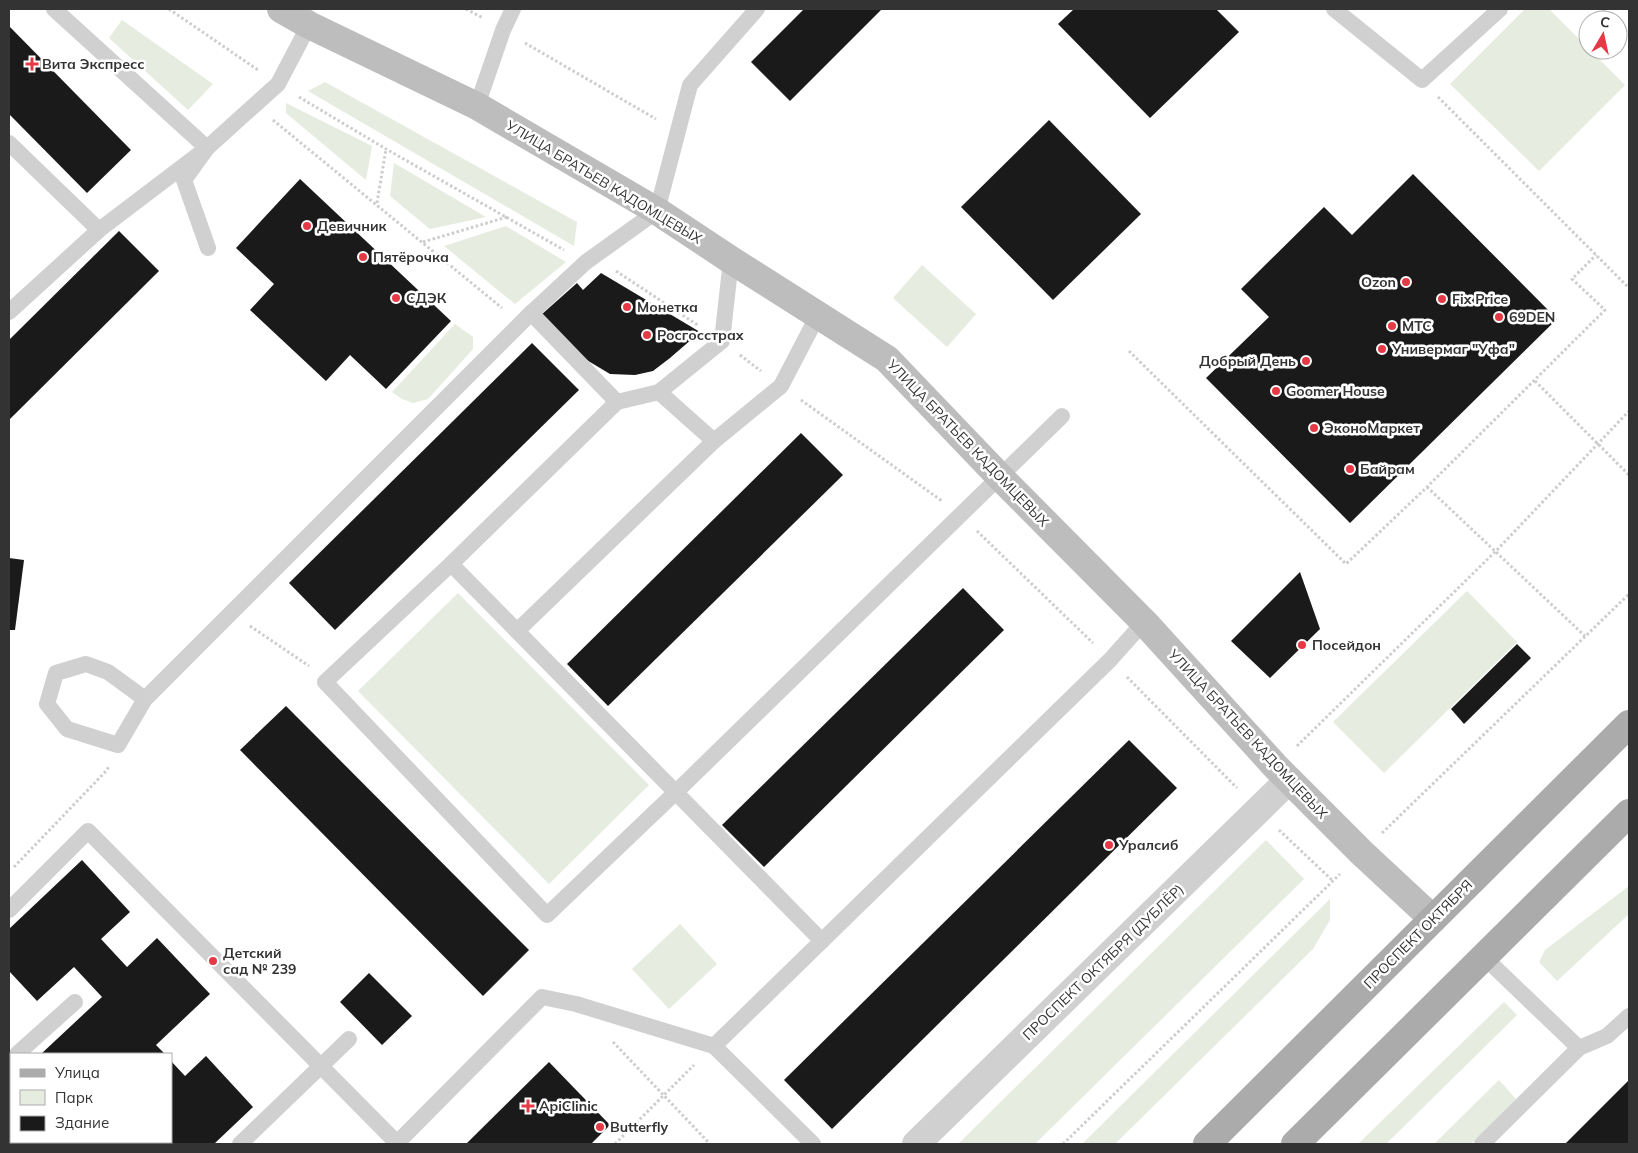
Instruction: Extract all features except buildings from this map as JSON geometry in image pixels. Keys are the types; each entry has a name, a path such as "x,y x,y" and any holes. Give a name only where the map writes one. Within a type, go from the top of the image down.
{"main road":[{"name":"ПРОСПЕКТ ОКТЯБРЯ","path":"1207,1144 1629,724"},
{"path":"1295,1144 1629,813"}],"street":[{"name":"УЛИЦА БРАТЬЕВ КАДОМЦЕВЫХ","path":"281,9 309,25 478,106 657,211 887,359 1144,622 1282,774 1362,853 1434,919"},
{"name":"ПРОСПЕКТ ОКТЯБРЯ (ДУБЛЁР)","path":"916,1144 1282,774"}],"lane":[{"path":"54,9 207,148"},
{"path":"478,106 503,30 513,9"},
{"path":"145,699 108,672 86,664 56,673 47,704 67,729 118,745 145,699 526,318 586,262 657,211 690,85 757,9"},
{"path":"1334,9 1422,80 1500,9"},
{"path":"9,312 99,230 207,148 278,84 309,25"},
{"path":"9,143 99,230"},
{"path":"207,148 184,180 208,248"},
{"path":"731,260 722,341 659,392 617,402 451,564 326,682 547,915 1062,416"},
{"path":"517,631 714,441 781,386 818,314"},
{"path":"526,318 617,402"},
{"path":"659,392 714,441"},
{"path":"451,564 822,941"},
{"path":"714,1046 1110,660 1144,622"},
{"path":"9,910 88,831 397,1144 542,997 576,1004 714,1046 813,1144"},
{"path":"1484,957 1579,1048"},
{"path":"18,1053 75,1002"},
{"path":"1482,1144 1579,1048 1607,1036 1629,1016"},
{"path":"240,1144 349,1039"}],"path":[{"path":"466,9 678,132"},
{"path":"1422,80 1629,288"},
{"path":"255,105 423,242 526,318"},
{"path":"377,204 386,149"},
{"path":"423,242 507,217"},
{"path":"1129,351 1346,564 1427,487 1605,310 1572,278 1596,255"},
{"path":"1535,381 1629,475"},
{"path":"1282,774 1629,411"},
{"path":"1427,487 1585,636"},
{"path":"255,631 306,663"},
{"path":"9,872 107,770 118,745"},
{"path":"610,1039 710,1144"},
{"path":"615,1144 714,1046"}],"green space":[{"path":"1525,9 1549,9 1578,38 1578,60 1600,60 1625,85 1539,171 1450,84"},
{"path":"122,20 213,84 188,110 109,38"},
{"path":"325,82 577,222 574,246 308,91"},
{"path":"286,103 372,146 366,180 286,113"},
{"path":"394,163 486,217 430,229 390,196"},
{"path":"506,226 566,262 515,304 444,246"},
{"path":"922,265 976,314 947,347 893,298"},
{"path":"455,324 473,337 473,349 428,399 413,403 402,399 392,392"},
{"path":"1467,591 1517,642 1384,773 1333,722"},
{"path":"458,593 649,785 549,884 358,691"},
{"path":"1266,840 1304,879 1035,1144 958,1144"},
{"path":"1629,886 1629,914 1557,981 1539,962 1545,950"},
{"path":"1330,899 1330,920 1313,949 1115,1144 1082,1144"},
{"path":"680,924 717,964 669,1009 632,969"},
{"path":"1504,1002 1517,1015 1386,1144 1358,1144"},
{"path":"1499,1080 1516,1099 1471,1144 1434,1144"}],"place":[{"name":"Вита Экспресс","path":"32,64"},
{"name":"Девичник","path":"307,226"},
{"name":"Пятёрочка","path":"363,257"},
{"name":"Ozon","path":"1406,282"},
{"name":"СДЭК","path":"396,298"},
{"name":"Fix Price","path":"1442,299"},
{"name":"Монетка","path":"627,307"},
{"name":"69DEN","path":"1499,317"},
{"name":"МТС","path":"1392,326"},
{"name":"Росгосстрах","path":"647,335"},
{"name":"Универмаг \"Уфа\"","path":"1382,349"},
{"name":"Добрый День","path":"1306,361"},
{"name":"Goomer House","path":"1276,391"},
{"name":"ЭконоМаркет","path":"1314,428"},
{"name":"Байрам","path":"1350,469"},
{"name":"Посейдон","path":"1302,645"},
{"name":"Уралсиб","path":"1109,845"},
{"name":"Детский сад № 239","path":"213,961"},
{"name":"ApiClinic","path":"528,1106"},
{"name":"Butterfly","path":"600,1127"}]}
